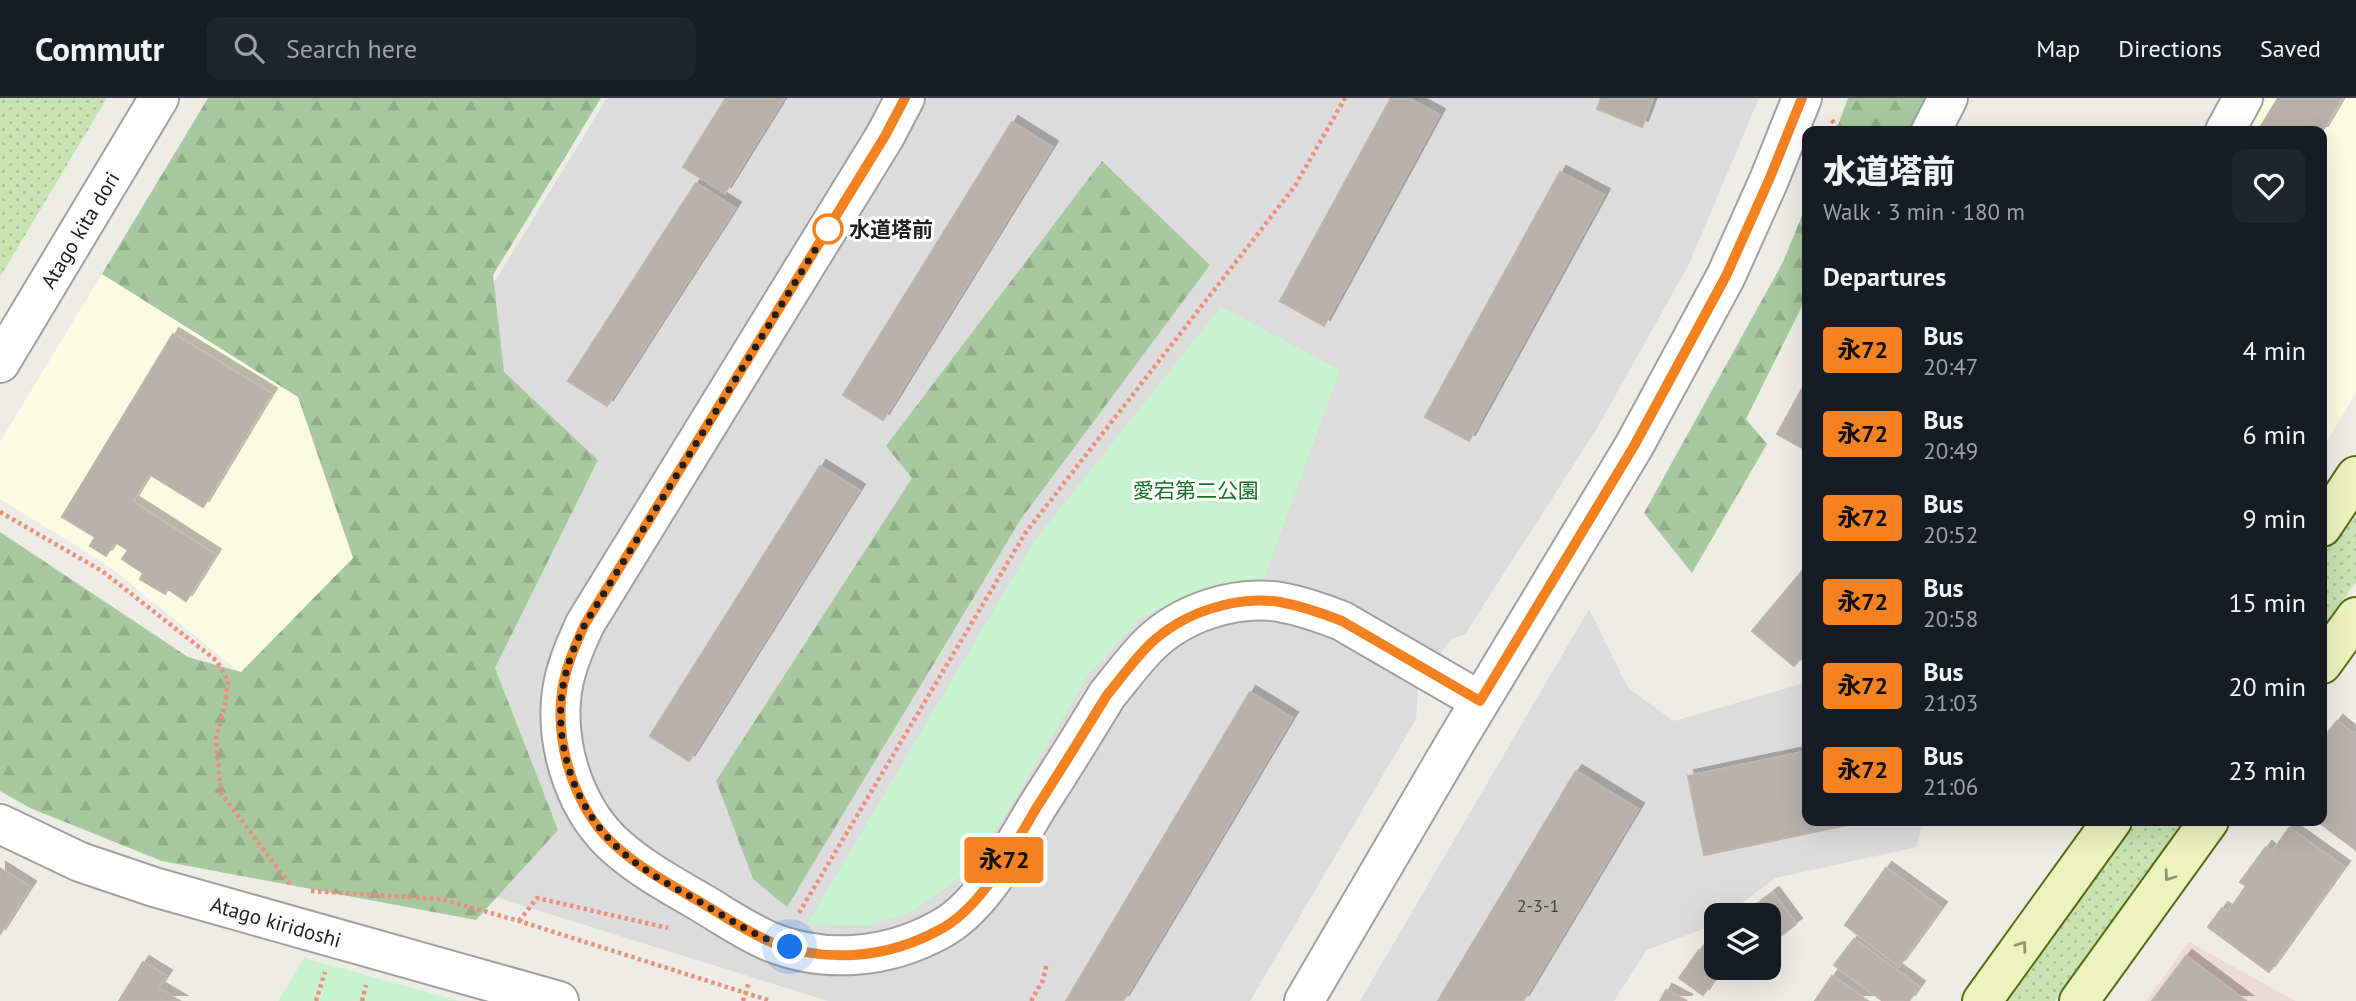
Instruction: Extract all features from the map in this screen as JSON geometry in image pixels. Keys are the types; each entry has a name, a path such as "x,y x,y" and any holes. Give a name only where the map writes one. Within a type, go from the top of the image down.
{"main road":[{"path":"2327,520 2356,476"},
{"path":"2327,657 2356,617"},
{"path":"1982,1001 2108,826"},
{"path":"2078,1001 2205,826"}],"street":[{"name":"Atago kita dori","path":"0,363 159,98"},
{"path":"905,98 885,136 585,624 566,670 561,699 561,732 566,762 593,819 615,846 707,906 772,942 809,952 834,955 881,952 912,943 942,929 964,911 989,883 1107,695 1151,643 1181,622 1208,610 1232,603 1278,602 1342,621 1480,701"},
{"path":"1934,126 1948,98"},
{"path":"2228,126 2243,98"},
{"path":"1805,126 1817,108"},
{"path":"1304,1001 1634,446 1726,276 1769,180 1802,130"},
{"name":"Atago kiridoshi","path":"0,824 80,862 154,887 559,1001"}],"path":[{"path":"797,918 1026,533 1295,186 1345,98"},
{"path":"1817,108 1834,126"},
{"path":"0,512 102,571 217,661 228,681 216,738 221,793 293,890"},
{"path":"307,891 442,899 771,1001"},
{"path":"519,921 537,898 691,933 707,906"},
{"path":"316,1001 327,961"},
{"path":"1031,1001 1043,980 1047,963"},
{"path":"743,1001 749,982"}],"shaded area":[{"path":"607,98 1759,98 1689,264 1596,430 1465,634 1450,640 1418,689 1416,719 1250,1001 828,1001 460,886 459,340"},
{"path":"2267,98 2356,98 2356,393 2327,441 2327,126 2251,126"},
{"path":"102,274 298,397 353,558 241,673 106,564 0,499 0,442"},
{"path":"1589,609 1628,688 1674,721 1802,684 1802,826 1921,826 1917,847 1776,878 1742,903 1704,903 1704,929 1647,950 1614,1001 1360,1001"},
{"path":"2189,942 2295,1001 2146,1001"}],"green space":[{"path":"0,98 107,98 0,277"},
{"path":"208,98 601,98 493,275 504,372 598,460 495,668 558,830 476,920 162,861 30,808 0,791 0,532 188,657 241,672 353,558 298,397 102,274"},
{"path":"1848,98 1926,98 1913,126 1838,126"},
{"path":"1102,161 1210,265 1021,519 787,907 753,879 716,781 912,478 886,446"},
{"path":"1802,216 1802,306 1746,419 1767,444 1692,573 1644,513 1783,262"},
{"name":"愛宕第二公園","path":"1221,307 1340,370 1264,578 1206,586 1141,617 1087,677 999,825 958,879 913,911 868,926 807,924 1036,539"},
{"path":"2356,510 2356,582 2327,622 2327,550"},
{"path":"2126,826 2180,826 2055,1001 1999,1001"},
{"path":"304,958 459,1001 278,1001"}],"building":[{"path":"726,98 784,98 725,193 683,167"},
{"path":"1391,98 1408,98 1439,115 1324,326 1280,301"},
{"path":"1601,98 1653,98 1642,127 1597,109"},
{"path":"2278,98 2342,98 2326,126 2261,126"},
{"path":"1012,122 1052,147 883,420 843,395"},
{"path":"1560,172 1604,195 1469,441 1425,417"},
{"path":"696,183 735,208 607,406 568,381"},
{"path":"173,334 271,394 203,507 149,474 132,502 215,555 186,601 168,589 165,594 140,579 143,573 122,559 128,550 115,542 106,556 90,546 95,537 62,517"},
{"path":"1802,389 1802,448 1777,434"},
{"path":"820,466 859,490 689,761 650,736"},
{"path":"1802,571 1802,656 1794,666 1752,631"},
{"path":"1250,692 1292,718 1123,1001 1066,1001"},
{"path":"2337,721 2354,735 2356,733 2356,850 2324,826 2327,826 2327,734"},
{"path":"1802,752 1802,826 1843,826 1704,855 1688,776"},
{"path":"1576,771 1638,809 1523,1001 1438,1001"},
{"path":"2289,828 2344,867 2269,972 2208,927 2222,908 2228,912 2246,886 2240,882 2266,847 2272,852"},
{"path":"0,868 30,887 0,934"},
{"path":"1886,868 1941,908 1899,966 1845,925"},
{"path":"1773,893 1780,903 1760,903"},
{"path":"1781,904 1796,924 1781,936"},
{"path":"1854,939 1919,987 1909,1001 1883,1001 1834,965"},
{"path":"1699,950 1704,953 1704,980 1714,980 1703,995 1679,978"},
{"path":"2186,956 2246,1001 2152,1001"},
{"path":"143,962 166,976 158,988 180,1001 119,1001"},
{"path":"1832,976 1868,1001 1815,1001"},
{"path":"1666,990 1687,1001 1660,1001"}],"bus line":[{"name":"永72","path":"905,98 885,136 585,624 566,670 561,699 561,732 566,762 593,819 615,846 664,881 772,942 809,952 847,956 881,952 912,943 942,929 964,911 989,883 1107,695 1151,643 1181,622 1208,610 1232,603 1259,601 1278,602 1322,613 1342,621 1480,701 1634,446 1726,276 1802,98"}],"place":[{"name":"水道塔前","path":"828,229"}],"route":[{"path":"790,947 772,942 741,926 664,881 615,846 593,819 566,762 561,732 561,699 566,670 585,624 828,229"}]}
